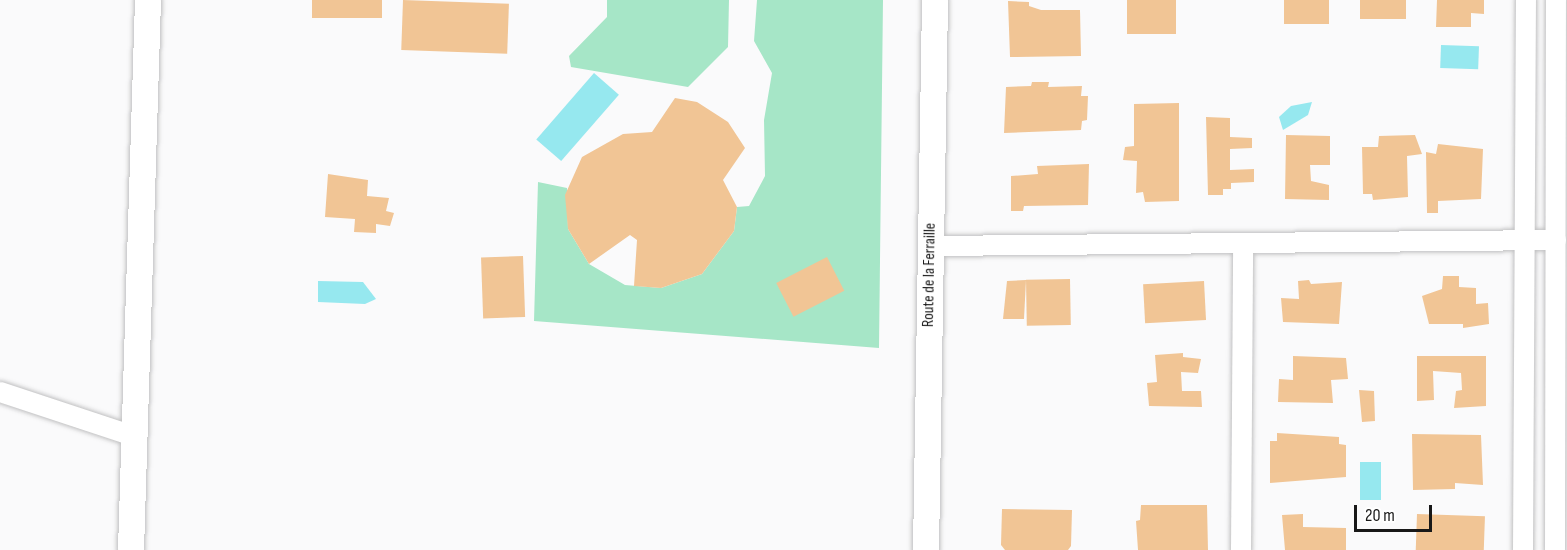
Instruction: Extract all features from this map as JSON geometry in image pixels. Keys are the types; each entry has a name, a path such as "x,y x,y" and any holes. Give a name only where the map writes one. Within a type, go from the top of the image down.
{"street":[{"path":"130,550 148,0"},
{"name":"Route de la Ferraille","path":"926,550 935,0"},
{"path":"1523,550 1526,0"},
{"path":"1555,550 1557,0"},
{"path":"931,246 1556,240"},
{"path":"1241,550 1243,244"},
{"path":"0,392 133,436"}],"green space":[{"path":"607,0 729,0 728,47 688,87 571,67 569,56 607,17"},
{"path":"757,0 883,0 879,348 534,321 538,182 567,188 568,229 589,264 625,285 661,288 702,274 734,231 737,207 749,206 765,176 764,120 772,73 754,41"}],"water":[{"path":"1441,45 1479,46 1478,69 1440,68"},
{"path":"594,73 619,95 561,161 536,139"},
{"path":"1312,102 1308,115 1283,130 1279,117 1291,106"},
{"path":"318,281 363,282 376,299 365,304 318,302"},
{"path":"1360,462 1381,462 1381,500 1360,500"}],"building":[{"path":"312,0 382,0 382,18 312,18"},
{"path":"403,0 509,4 507,54 401,50"},
{"path":"1127,0 1176,0 1176,34 1127,34"},
{"path":"1284,0 1329,0 1329,24 1284,24"},
{"path":"1360,0 1406,0 1406,19 1360,19"},
{"path":"1437,0 1484,0 1484,14 1471,13 1471,27 1436,27"},
{"path":"1008,1 1029,2 1029,6 1041,10 1080,10 1081,56 1010,57"},
{"path":"1032,82 1049,82 1048,87 1082,86 1081,96 1088,96 1087,120 1082,121 1081,130 1004,133 1006,87 1031,86"},
{"path":"675,98 697,102 728,122 745,148 723,180 737,207 734,231 702,274 661,288 634,286 637,240 630,235 589,264 568,229 565,195 582,157 623,134 652,132"},
{"path":"1179,103 1179,201 1145,202 1143,192 1136,193 1137,161 1123,160 1125,147 1134,146 1134,104"},
{"path":"1206,117 1230,118 1230,137 1252,138 1252,148 1230,149 1230,170 1254,169 1254,182 1231,183 1231,189 1223,189 1223,195 1208,195"},
{"path":"1286,135 1330,136 1330,165 1310,165 1311,181 1329,185 1329,200 1285,199"},
{"path":"1415,135 1422,154 1407,156 1408,197 1373,200 1372,194 1363,194 1362,147 1378,147 1379,136"},
{"path":"1438,144 1483,149 1481,199 1438,201 1438,213 1427,213 1426,152 1436,154"},
{"path":"1089,164 1088,205 1024,206 1023,211 1011,211 1011,176 1038,174 1037,166"},
{"path":"328,174 368,180 367,196 389,198 386,211 394,213 390,226 376,224 376,233 354,232 355,219 325,217"},
{"path":"523,256 525,317 483,318 481,257"},
{"path":"827,257 844,291 793,317 776,283"},
{"path":"1443,276 1459,276 1459,287 1476,288 1476,304 1488,303 1489,324 1463,328 1463,324 1429,324 1422,296 1442,289"},
{"path":"1070,279 1071,325 1027,326 1026,280"},
{"path":"1026,280 1024,319 1003,319 1007,281"},
{"path":"1309,280 1311,284 1342,282 1339,324 1283,322 1281,298 1299,299 1298,281"},
{"path":"1204,281 1206,320 1145,323 1143,284"},
{"path":"1183,353 1183,357 1201,359 1198,373 1181,372 1182,391 1201,391 1202,407 1149,406 1147,383 1157,382 1155,355"},
{"path":"1293,356 1346,358 1348,379 1331,380 1333,403 1278,402 1279,379 1293,380"},
{"path":"1417,356 1486,356 1486,406 1454,408 1456,391 1462,390 1461,373 1433,371 1434,400 1417,401"},
{"path":"1359,390 1374,391 1375,421 1362,422"},
{"path":"1277,433 1339,437 1339,444 1346,445 1346,477 1270,483 1270,441 1277,441"},
{"path":"1412,434 1481,435 1483,485 1455,483 1455,489 1413,490"},
{"path":"1141,505 1207,505 1208,550 1138,550 1136,521 1140,520"},
{"path":"1002,509 1072,510 1071,546 1068,550 1005,550 1001,545"},
{"path":"1303,514 1303,527 1346,528 1346,550 1285,550 1282,515"},
{"path":"1417,514 1485,516 1484,550 1416,550"}]}
